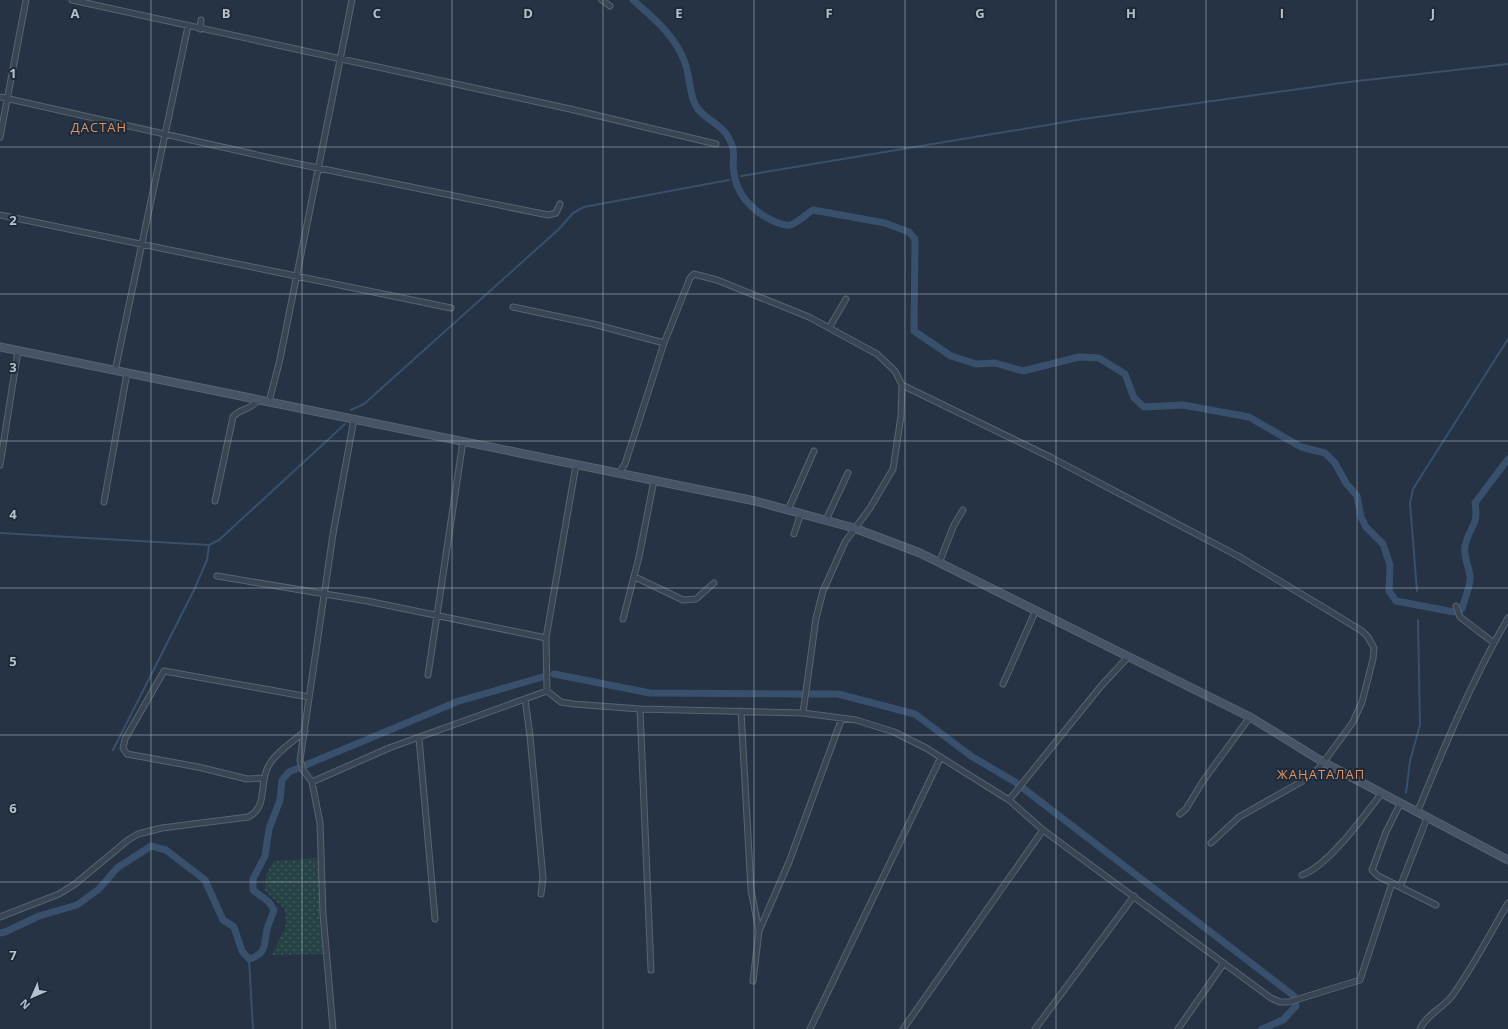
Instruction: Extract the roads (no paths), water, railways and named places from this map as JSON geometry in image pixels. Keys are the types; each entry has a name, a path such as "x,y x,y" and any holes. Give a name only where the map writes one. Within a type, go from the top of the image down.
{"main road":[{"path":"0,347 755,501 854,528 900,544 1250,717 1323,762 1508,860"}],"street":[{"path":"0,137 26,0"},
{"path":"72,0 340,60 570,109 716,144"},
{"path":"270,402 319,168 352,0"},
{"path":"602,0 610,6"},
{"path":"200,29 201,20"},
{"path":"115,371 188,26"},
{"path":"0,97 164,135 548,215 556,213 560,204"},
{"path":"0,215 451,308"},
{"path":"620,473 625,464 664,343 690,278 696,273 782,305 809,317 877,354 895,371 902,385 900,416 893,469 870,508 854,528 839,552 819,604 803,713"},
{"path":"829,328 846,299"},
{"path":"513,307 586,322 664,343"},
{"path":"0,465 18,351"},
{"path":"104,502 127,373"},
{"path":"902,385 1052,458 1238,556 1362,631 1372,644 1374,652 1362,702 1353,722 1317,771 1308,778 1240,817 1211,843"},
{"path":"215,501 233,417 238,412 251,408 258,400"},
{"path":"333,1029 323,914 320,823 312,782 303,770 300,762 326,594 334,526 354,419"},
{"path":"428,675 463,441"},
{"path":"788,510 814,451"},
{"path":"547,691 546,638 576,465"},
{"path":"826,520 848,473"},
{"path":"623,619 635,576 654,480"},
{"path":"939,563 954,525 963,510"},
{"path":"794,534 801,513"},
{"path":"217,576 326,594 546,638"},
{"path":"635,576 684,600 696,599 714,583"},
{"path":"1456,606 1457,613 1494,643"},
{"path":"1003,684 1035,612"},
{"path":"1417,813 1494,643 1508,618"},
{"path":"1009,800 1101,686 1128,658"},
{"path":"263,778 247,779 198,766 127,754 123,748 125,739 131,726 148,701 164,671 309,697"},
{"path":"312,782 372,755 547,691"},
{"path":"547,691 563,703 640,709 803,713 861,721 894,732 941,757 1009,800 1043,830 1271,998 1280,1002 1289,1002 1360,980 1392,883"},
{"path":"525,699 530,736 543,878 541,894"},
{"path":"640,709 651,970"},
{"path":"741,711 751,890 759,931"},
{"path":"1180,814 1186,809 1204,781 1250,717"},
{"path":"753,981 759,931 789,862 842,718"},
{"path":"0,917 59,894 75,884 128,840 138,834 162,828 252,815 258,810 260,804 263,778 269,764 305,731"},
{"path":"419,738 436,919"},
{"path":"810,1029 941,757"},
{"path":"1302,875 1313,870 1333,851 1352,831 1381,794"},
{"path":"1400,804 1372,867 1378,876 1436,905"},
{"path":"1400,887 1427,818"},
{"path":"902,1029 1043,830"},
{"path":"1035,1029 1134,896"},
{"path":"1420,1029 1425,1021 1448,1001 1462,982 1508,903"},
{"path":"1178,1029 1224,963"}],"waterway":[{"path":"633,0 663,28 676,44 687,68 695,104 701,113 727,135 732,146 733,168 739,189 742,196 759,213 773,221 790,225 813,210 885,223 909,232 915,239 914,331 951,356 976,364 995,363 1023,371 1079,357 1099,358 1125,374 1134,398 1144,407 1183,405 1249,417 1301,447 1325,453 1335,463 1346,483 1357,496 1361,517 1366,527 1383,544 1390,565 1389,591 1396,601 1454,612 1462,609 1470,580 1465,546 1475,522 1475,503 1508,459"},
{"path":"741,176 1083,119 1349,82 1508,64"},
{"path":"351,410 364,404 559,229 573,213 584,207 729,180"},
{"path":"1417,591 1410,503 1413,489 1508,339"},
{"path":"0,533 209,545 219,540 345,424"},
{"path":"113,750 194,590 207,560 209,545"},
{"path":"1406,793 1410,761 1420,725 1418,620"},
{"path":"554,674 650,693 802,694"},
{"path":"0,933 39,916 77,905 99,889 117,868 151,846 166,850 205,880 223,920 234,927 242,951 249,959 255,957 264,948 267,929 274,910 269,902 253,890 253,879 265,856 269,829 280,800 282,780 289,772 459,701 546,676"},
{"path":"811,694 838,694 915,714 971,756 1015,782 1294,996 1296,1006 1283,1020 1262,1029"},
{"path":"249,959 253,1029"}],"district":[{"name":"ДАСТАН","path":"99,127"},
{"name":"ЖАҢАТАЛАП","path":"1321,774"}]}
